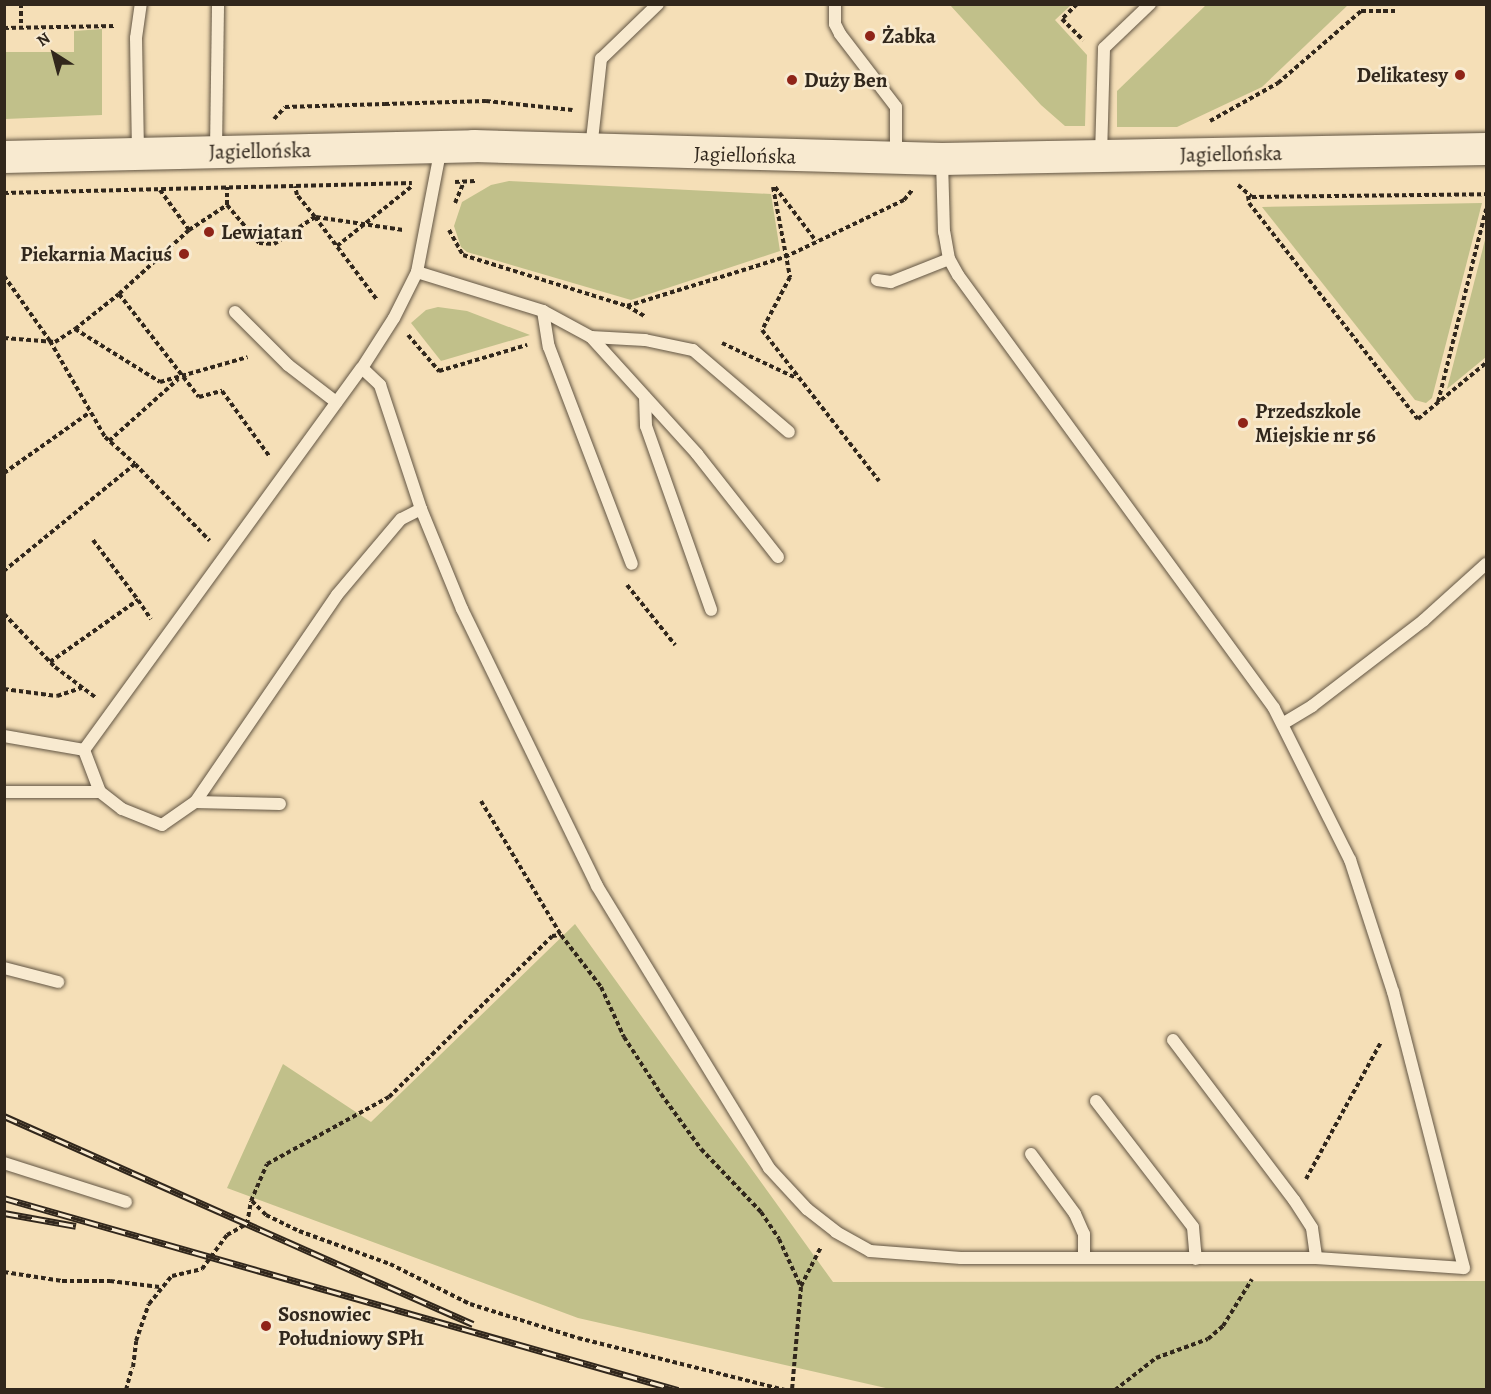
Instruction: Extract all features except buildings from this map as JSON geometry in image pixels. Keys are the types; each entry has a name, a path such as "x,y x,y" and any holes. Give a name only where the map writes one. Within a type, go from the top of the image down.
{"street":[{"name":"Jagiellońska","path":"4,157 441,147 942,159 1486,149"}],"lane":[{"path":"138,154 136,38 141,25 141,4"},
{"path":"216,152 218,4"},
{"path":"591,150 601,59 658,4"},
{"path":"835,4 835,24 840,34 896,107 896,158"},
{"path":"1101,157 1104,48 1150,4"},
{"path":"84,750 362,368 394,318 417,272 441,147"},
{"path":"362,368 380,385 421,509 462,609 597,886 769,1168 836,1232 870,1251 961,1258 1316,1258 1464,1268 1393,992 1350,860 1284,723 949,259 944,232 942,159"},
{"path":"877,280 891,282 913,276 949,259"},
{"path":"417,272 543,311 591,337 697,454 778,557"},
{"path":"543,311 549,347 632,564"},
{"path":"235,312 266,345 336,402"},
{"path":"591,337 645,340 693,350 789,432"},
{"path":"645,397 646,426 711,610"},
{"path":"84,750 100,792 122,809 162,825 195,802 338,595 401,519 421,509"},
{"path":"1284,723 1312,706 1424,620 1486,564"},
{"path":"4,736 84,750"},
{"path":"4,792 100,792"},
{"path":"195,802 280,804"},
{"path":"4,968 58,982"},
{"path":"1173,1040 1294,1200 1312,1228 1316,1258"},
{"path":"1096,1101 1192,1227 1196,1259"},
{"path":"1031,1154 1075,1214 1084,1234 1084,1257"},
{"path":"4,1163 126,1202"}],"path":[{"path":"21,4 21,28"},
{"path":"1208,122 1288,76 1360,11 1395,10"},
{"path":"4,28 141,25"},
{"path":"452,210 464,182"},
{"path":"337,246 416,183"},
{"path":"816,241 772,183 790,277 762,330 879,481"},
{"path":"295,186 297,195 439,371 531,344"},
{"path":"449,222 453,242 463,255 627,306 785,257 904,200 916,186"},
{"path":"227,187 227,205 259,243 274,244 315,217 410,231"},
{"path":"159,189 189,230"},
{"path":"1248,196 1249,202 1418,418 1486,363"},
{"path":"4,338 50,341 75,329 119,294 189,230 227,205"},
{"path":"1438,402 1486,209"},
{"path":"4,276 50,341 109,441 135,464 210,541"},
{"path":"119,294 199,397 222,391 270,458"},
{"path":"75,329 160,382 252,356 266,345"},
{"path":"109,441 181,376"},
{"path":"4,473 90,412"},
{"path":"4,571 135,464"},
{"path":"93,540 151,619"},
{"path":"625,578 629,589 675,645"},
{"path":"50,662 138,600"},
{"path":"4,614 50,662 111,711"},
{"path":"4,689 57,696 82,688"},
{"path":"481,801 561,935 601,987 624,1037 701,1149 761,1212 801,1287"},
{"path":"126,1389 141,1326 160,1287 172,1276 202,1269 227,1235 247,1224 251,1201 267,1164 389,1097 552,936 561,935"},
{"path":"1294,1200 1381,1042"},
{"path":"251,1201 266,1215 299,1231 390,1264 470,1304 578,1338 785,1389"},
{"path":"792,1389 801,1287 818,1250 836,1232"},
{"path":"1115,1389 1156,1358 1208,1339 1223,1326 1263,1257"},
{"path":"4,1272 62,1281 110,1281 160,1287"}],"shaded area":[{"path":"950,5 1071,5 1055,20 1087,55 1085,126 1065,126 1041,105"},
{"path":"1206,5 1348,5 1262,87 1177,127 1117,127 1117,91"},
{"path":"102,29 102,115 5,119 5,52 74,52 74,31"},
{"path":"509,181 771,194 780,251 631,300 467,252 461,247 454,226 462,202 491,185"},
{"path":"1482,203 1432,398 1426,403 1415,400 1262,207"},
{"path":"1486,236 1486,357 1447,389"},
{"path":"438,307 467,311 530,335 441,361 411,323 426,310"},
{"path":"575,924 833,1282 1486,1281 1486,1389 890,1389 578,1318 227,1188 283,1064 371,1122"}],"railway":[{"path":"4,1116 473,1324"},
{"path":"4,1198 678,1390"},
{"path":"4,1213 76,1226"}],"place":[{"name":"Żabka","path":"870,36"},
{"name":"Delikatesy","path":"1460,75"},
{"name":"Duży Ben","path":"792,80"},
{"name":"Lewiatan","path":"209,232"},
{"name":"Piekarnia Maciuś","path":"184,254"},
{"name":"Przedszkole Miejskie nr 56","path":"1243,423"},
{"name":"Sosnowiec Południowy SPł1","path":"266,1326"}]}
